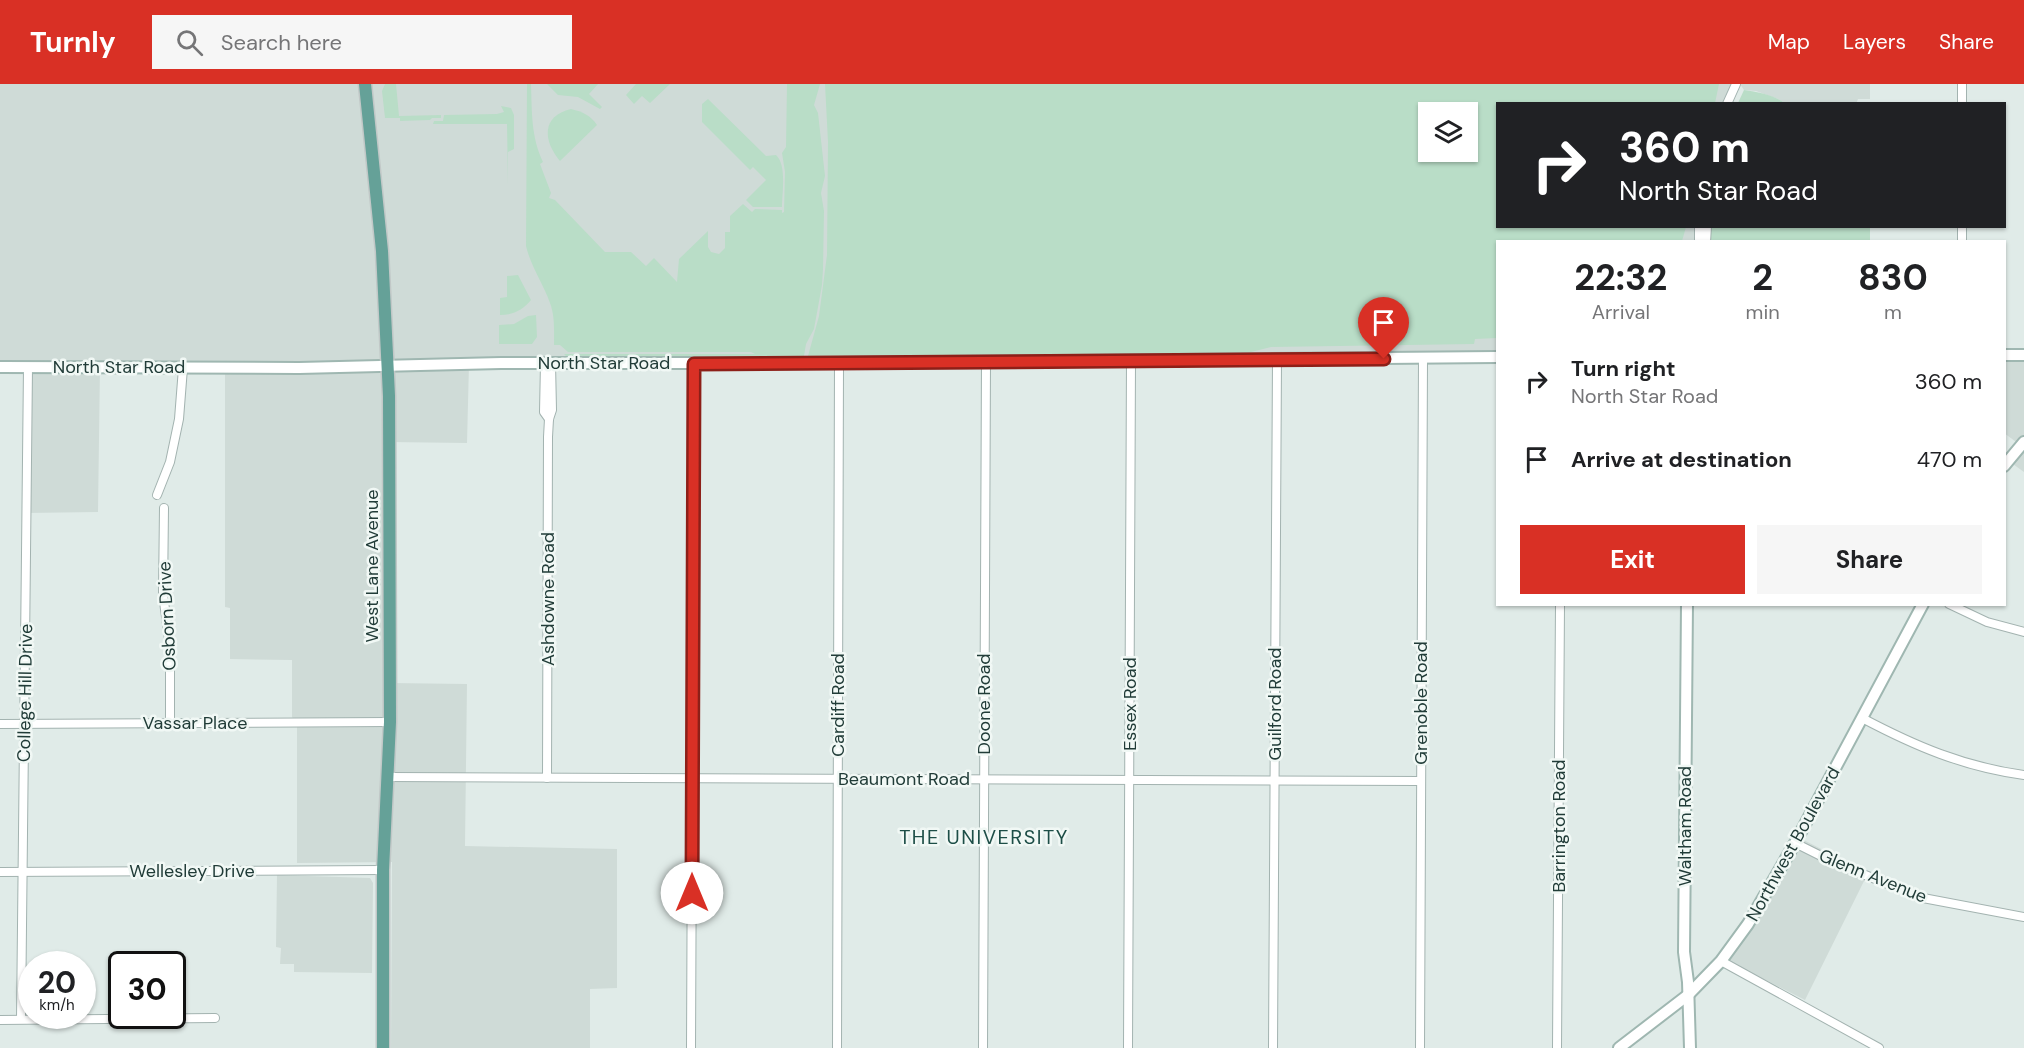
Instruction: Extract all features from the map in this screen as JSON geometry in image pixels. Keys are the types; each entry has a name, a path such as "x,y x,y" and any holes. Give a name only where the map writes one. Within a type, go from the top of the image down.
{"main road":[{"name":"West Lane Avenue","path":"365,84 382,251 388,365 390,722 383,870 383,1048"}],"street":[{"path":"1728,102 1737,84"},
{"path":"1734,102 1737,84"},
{"path":"1962,84 1962,102"},
{"path":"2006,355 2024,355"},
{"name":"North Star Road","path":"0,367 183,368 548,363 694,364 1496,357"},
{"name":"Grenoble Road","path":"1420,1048 1423,358"},
{"name":"Essex Road","path":"1128,1048 1131,360"},
{"name":"Guilford Road","path":"1273,1048 1277,360"},
{"name":"Doone Road","path":"983,1048 986,361"},
{"name":"Ashdowne Road","path":"547,778 549,419 544,412 548,363"},
{"name":"Cardiff Road","path":"837,1048 839,363"},
{"path":"691,1048 694,364"},
{"name":"College Hill Drive","path":"22,951 28,367"},
{"path":"157,495 170,462 180,419 183,368"},
{"path":"2006,464 2024,442"},
{"name":"Osborn Drive","path":"164,508 163,594 170,647 170,723"},
{"name":"Barrington Road","path":"1557,1048 1560,606"},
{"name":"Waltham Road","path":"1687,606 1684,952 1690,1048"},
{"name":"Northwest Boulevard","path":"1619,1048 1688,995 1721,961 1748,924 1795,843 1922,606"},
{"path":"1953,606 1988,622 2024,632"},
{"path":"1862,718 1964,763 2024,775"},
{"name":"Vassar Place","path":"0,724 390,722"},
{"name":"Beaumont Road","path":"388,777 1420,781"},
{"name":"Glenn Avenue","path":"1795,843 1835,863 1923,898 2024,917"},
{"name":"Wellesley Drive","path":"0,872 383,870"},
{"path":"1721,961 1879,1048"},
{"path":"96,1019 215,1018"},
{"path":"0,1020 18,1019"}],"shaded area":[{"path":"0,84 1736,84 1727,102 1496,102 1496,228 1699,228 1699,240 1496,240 1496,357 469,364 467,443 388,442 390,683 467,684 465,846 617,849 617,988 590,989 590,1048 391,1048 392,862 297,863 297,723 292,717 292,660 230,659 230,608 225,607 225,368 100,367 98,512 26,513 28,367 0,367"},
{"path":"1740,84 1870,84 1870,99 1858,99 1857,102 1783,102 1756,91 1744,90"},
{"path":"2006,353 2024,353 2024,472 2006,459 2019,444 2006,434"},
{"path":"1792,834 1868,873 1805,1000 1718,956 1759,895"},
{"path":"277,875 370,878 373,883 372,973 294,972 294,964 280,964 281,948 276,947"}],"green space":[{"path":"385,84 396,84 399,116 441,115 441,118 400,121 400,118 385,118 382,91"},
{"path":"527,84 531,84 534,134 543,162 540,164 551,193 549,198 555,200 605,252 631,252 646,266 654,258 677,282 679,259 708,231 708,247 711,252 719,254 725,248 725,232 730,232 730,216 743,204 752,212 755,209 784,212 785,172 782,153 786,147 787,84 820,84 814,105 818,113 825,176 821,193 824,211 823,269 814,329 806,344 804,356 566,356 564,354 755,354 751,352 568,352 560,345 554,345 552,308 526,246"},
{"path":"547,84 598,84 589,94 602,107 600,109 578,97 558,95"},
{"path":"636,84 670,84 650,103 642,96 634,104 626,95"},
{"path":"825,84 1719,84 1715,102 1496,102 1496,228 1686,228 1682,240 1496,240 1496,338 1475,339 1474,344 1271,347 1247,353 808,356 819,316 827,255 828,142"},
{"path":"1744,90 1766,94 1783,102 1738,102"},
{"path":"708,99 766,156 776,155 783,172 782,207 753,207 746,200 766,180 753,167 750,170 702,122 702,104"},
{"path":"501,106 511,108 514,115 514,149 508,152 508,185 507,124 433,124 434,121 443,121 444,115 497,114 504,112"},
{"path":"571,109 586,114 597,125 560,161 550,145 548,130 554,117"},
{"path":"1711,228 1870,228 1870,240 1710,240"},
{"path":"518,275 531,300 517,311 500,315 500,298 507,297 507,276"},
{"path":"536,315 537,337 532,344 499,344 499,325 514,324 528,316"}],"district":[{"name":"THE UNIVERSITY","path":"984,837"}],"route":[{"path":"692,893 694,364 1384,359"}]}
